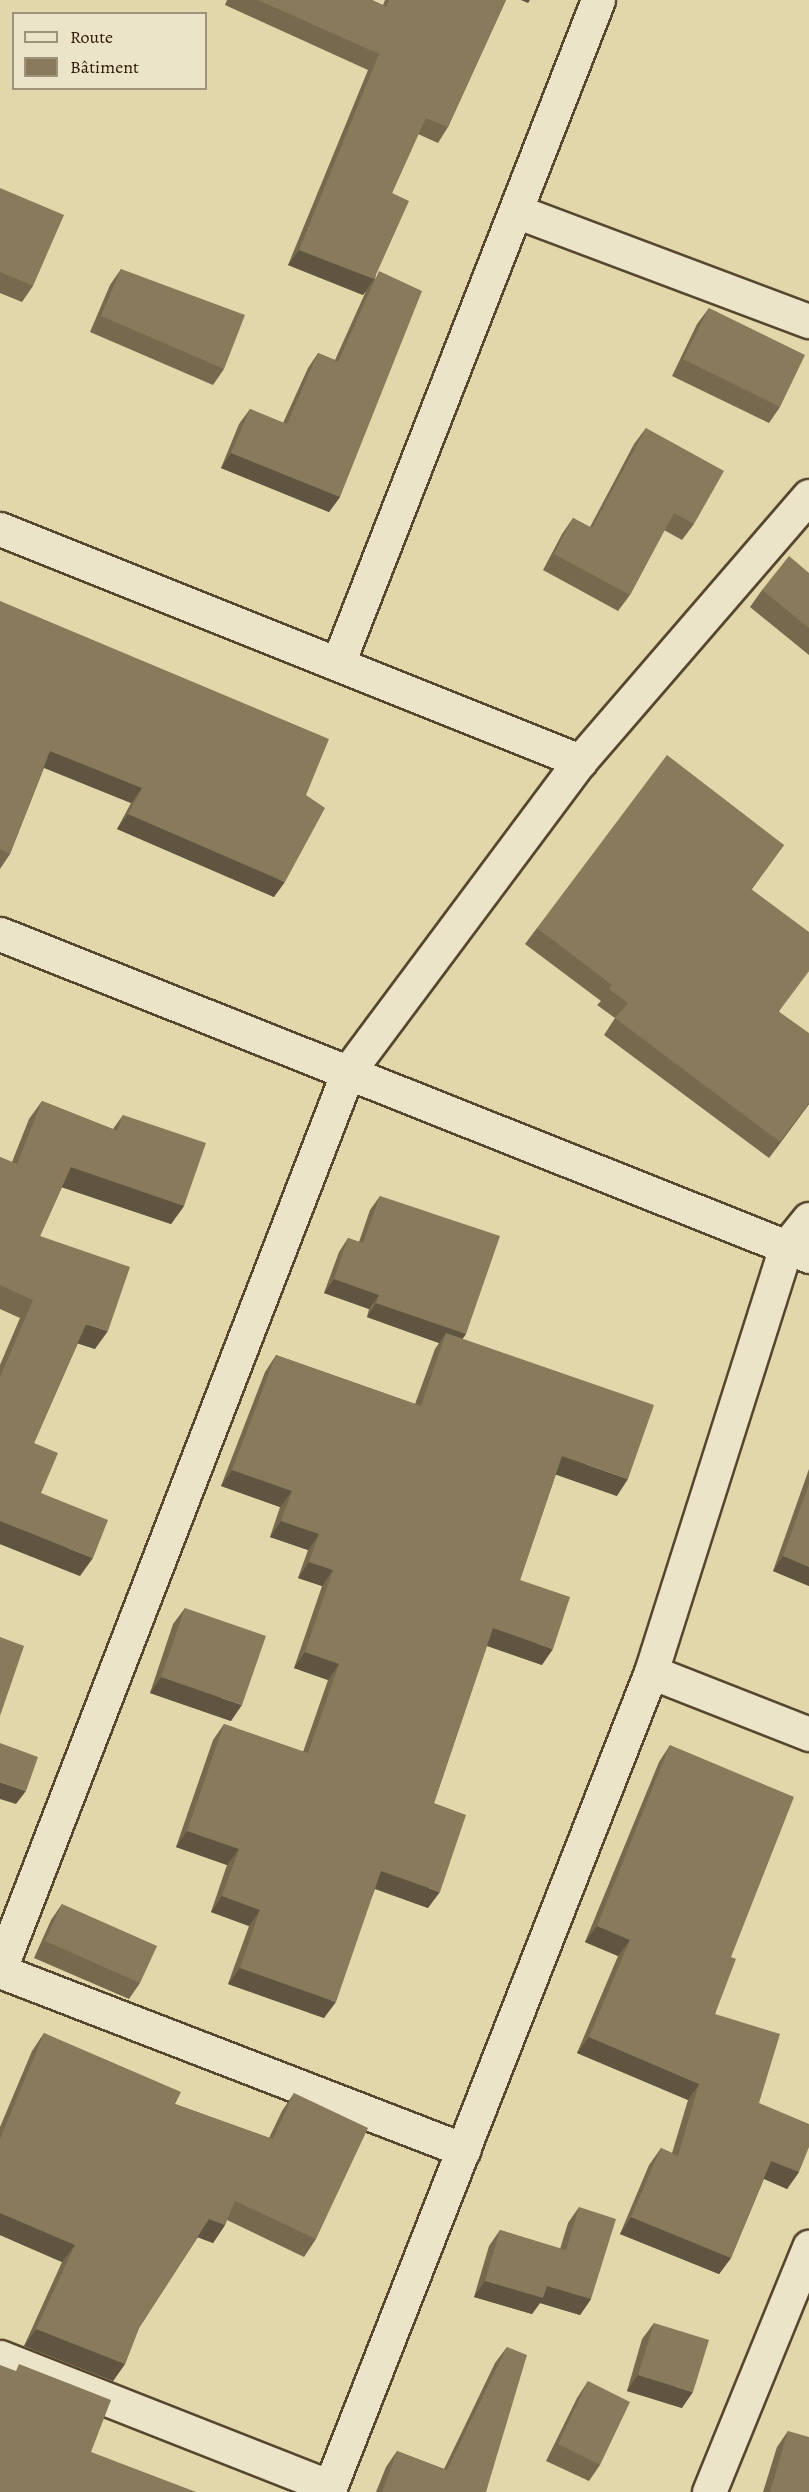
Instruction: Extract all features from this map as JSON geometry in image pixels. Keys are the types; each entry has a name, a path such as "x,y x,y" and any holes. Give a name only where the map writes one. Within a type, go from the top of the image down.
{"street":[{"path":"338,663 598,0"},
{"path":"516,211 809,321"},
{"path":"464,2150 0,1970 348,1072 580,761 809,496"},
{"path":"0,529 580,761"},
{"path":"0,934 797,1252"},
{"path":"0,2357 329,2489 651,1671 809,1220"},
{"path":"651,1671 809,1734"},
{"path":"709,2492 809,2247"}],"building":[{"path":"258,0 372,0 386,7 389,0 506,0 448,127 426,118 392,193 409,201 374,279 299,250 379,54"},
{"path":"0,188 64,215 33,286 0,272"},
{"path":"121,269 245,315 224,369 101,316"},
{"path":"379,271 422,291 340,497 231,453 250,409 287,424 318,353 338,362"},
{"path":"709,308 805,355 780,407 683,359"},
{"path":"646,428 724,471 694,524 674,513 630,595 554,554 573,518 592,528"},
{"path":"789,556 809,573 809,628 762,590"},
{"path":"0,601 329,739 306,795 325,808 285,882 128,814 142,788 50,751 10,854 0,849"},
{"path":"667,755 784,845 751,889 809,932 809,970 778,1011 809,1033 809,1103 780,1142 615,1018 628,1003 609,989 612,985 537,928"},
{"path":"42,1101 117,1131 123,1115 206,1143 184,1206 71,1167 40,1236 130,1267 108,1331 86,1324 34,1443 58,1453 41,1493 108,1520 93,1558 0,1521 0,1377 33,1300 0,1285 0,1157 17,1164"},
{"path":"380,1196 500,1236 466,1334 376,1303 379,1295 334,1279 348,1238 363,1243"},
{"path":"446,1333 654,1405 628,1479 562,1456 520,1580 570,1597 553,1649 493,1628 434,1803 466,1815 440,1892 381,1871 336,2002 240,1968 260,1910 222,1896 239,1849 187,1831 224,1724 308,1753 339,1664 305,1652 333,1570 309,1562 319,1534 281,1521 292,1491 232,1470 276,1355 421,1406"},
{"path":"809,1484 809,1567 783,1556"},
{"path":"185,1608 266,1636 242,1705 161,1677"},
{"path":"0,1637 24,1646 0,1716"},
{"path":"0,1743 38,1757 26,1791 0,1782"},
{"path":"670,1745 794,1797 731,1957 736,1959 715,2014 780,2034 759,2103 809,2124 809,2147 799,2172 771,2161 731,2258 631,2217 661,2148 678,2156 699,2084 589,2037 630,1940 597,1926"},
{"path":"62,1904 157,1946 140,1983 45,1941"},
{"path":"44,2033 181,2092 175,2104 273,2139 294,2093 368,2128 316,2239 235,2201 225,2225 209,2219 139,2328 125,2364 36,2329 75,2245 0,2213 0,2139"},
{"path":"579,2207 616,2219 591,2299 547,2286 543,2298 485,2281 500,2230 566,2250"},
{"path":"654,2323 709,2340 693,2392 638,2375"},
{"path":"507,2347 527,2355 486,2492 382,2492 397,2451 447,2470"},
{"path":"19,2364 111,2400 91,2452 196,2492 0,2492 0,2365 16,2371"},
{"path":"588,2381 630,2402 600,2465 558,2444"},
{"path":"788,2431 809,2437 809,2492 770,2492"}]}
